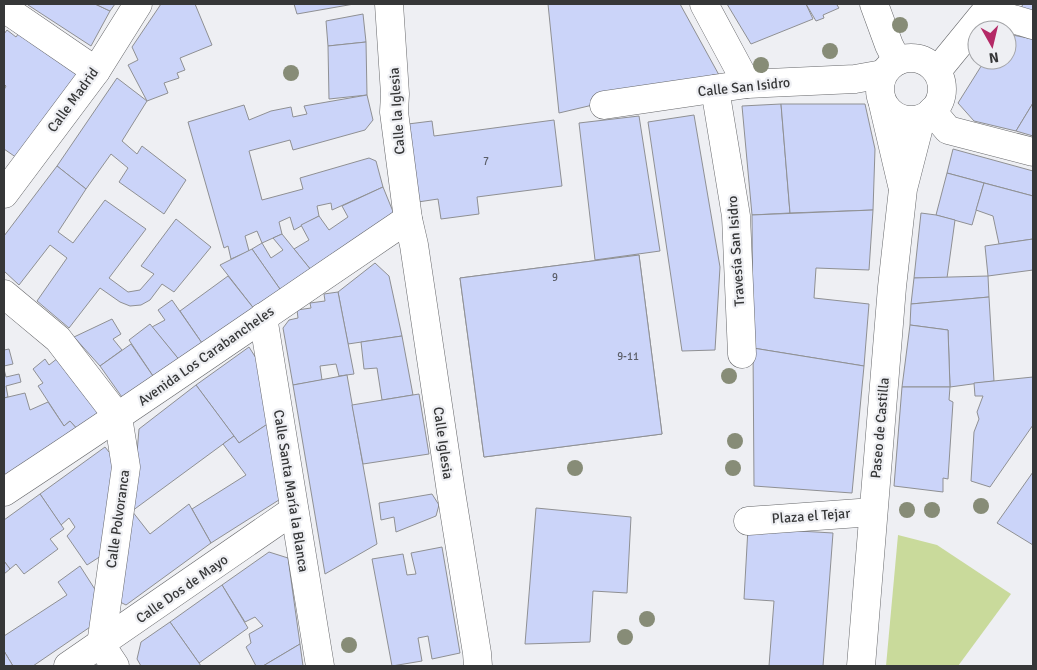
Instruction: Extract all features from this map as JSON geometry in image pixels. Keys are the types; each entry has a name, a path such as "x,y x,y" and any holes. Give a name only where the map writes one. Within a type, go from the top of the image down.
{"street":[{"name":"Calle Madrid","path":"4,194 96,71 138,4"},
{"name":"Calle la Iglesia","path":"389,4 395,94 394,112 408,219"},
{"path":"704,4 747,84"},
{"path":"874,4 888,45 890,67"},
{"path":"4,8 96,71"},
{"path":"937,71 988,8 1033,25"},
{"path":"910,58 920,59 930,64 937,71 942,84 942,95 927,115 912,120 901,119 890,113 883,104 880,94 880,83 890,67 910,58"},
{"name":"Calle San Isidro","path":"604,105 747,84 855,79 890,67"},
{"name":"Travesía San Isidro","path":"715,88 736,216 742,354"},
{"name":"Paseo de Castilla","path":"883,104 903,189"},
{"path":"927,115 948,130 1033,152"},
{"name":"Paseo de Castilla","path":"861,666 892,287 903,189 927,115"},
{"name":"Avenida Los Carabancheles","path":"4,492 118,417 263,316 408,219"},
{"name":"Calle Iglesia","path":"408,219 414,246 478,666"},
{"name":"Calle Polvoranca","path":"4,294 58,339 118,417 126,467 108,656"},
{"name":"Calle Santa María la Blanca","path":"263,316 320,666"},
{"name":"Calle Dos de Mayo","path":"68,666 108,656 294,510"},
{"name":"Plaza el Tejar","path":"748,521 873,512"}],"green space":[{"path":"898,535 937,545 1011,594 958,666 886,666"}],"building":[{"path":"29,4 95,4 110,11 91,46"},
{"path":"95,4 115,4 110,11"},
{"path":"161,4 195,4 212,45 180,58 185,70 177,73 179,78 164,83 168,93 147,101 128,65 138,60 132,47"},
{"path":"294,4 354,4 297,14"},
{"path":"548,4 680,4 719,75 559,113"},
{"path":"727,4 806,4 813,19 751,44"},
{"path":"806,4 840,4 837,5 839,8 823,15 824,18 816,21"},
{"path":"1023,4 1033,4 1033,18 1018,15"},
{"path":"363,14 366,42 328,46 326,21"},
{"path":"7,30 16,37 19,33 82,77 20,160 4,149 4,90 6,86 4,84 4,34"},
{"path":"1017,36 1033,39 1033,103 1016,131 974,121 958,103 979,70 1017,70"},
{"path":"366,42 367,95 329,99 328,46"},
{"path":"117,78 147,101 122,141 137,154 142,146 186,180 164,214 119,182 128,168 111,154 86,189 57,166"},
{"path":"367,95 373,120 365,130 293,150 290,140 249,151 262,200 303,189 300,178 369,158 376,161 383,187 332,210 331,203 317,206 319,216 294,230 290,217 279,222 282,234 262,243 257,231 245,236 249,251 231,259 228,246 224,248 188,122 244,105 249,120 271,111 291,107 293,117 307,114 304,106"},
{"path":"1033,103 1033,136 1016,131"},
{"path":"781,104 790,213 752,215 742,106"},
{"path":"781,104 865,104 875,149 873,210 790,213"},
{"path":"694,115 720,267 715,350 682,351 648,122"},
{"path":"639,116 660,251 595,260 579,123"},
{"path":"554,120 562,186 477,197 479,214 441,219 438,199 418,202 408,124 432,121 434,136"},
{"path":"953,149 1033,171 1033,196 947,173"},
{"path":"57,166 86,189 58,232 73,243 105,200 146,229 109,278 128,292 140,290 154,274 141,266 176,219 211,247 174,292 162,284 150,300 141,305 130,306 120,302 100,288 69,328 37,301 67,258 50,245 19,285 4,271 4,236"},
{"path":"947,173 984,183 972,225 936,215"},
{"path":"984,183 1033,196 1033,239 999,244 993,216 976,210"},
{"path":"383,187 396,219 311,270 294,249 309,240 301,225 319,216 329,230 348,217 342,206"},
{"path":"873,210 869,270 816,268 814,298 869,304 864,366 753,348 752,215"},
{"path":"921,213 955,220 947,278 914,278"},
{"path":"282,234 311,270 282,292 252,249 262,243 271,258 283,250 273,238"},
{"path":"1033,239 1033,270 988,276 985,246"},
{"path":"252,249 282,292 255,310 220,265"},
{"path":"639,255 662,434 484,457 460,278","holes":["587,309 600,320 608,380 597,395 536,403 522,391 514,331 525,317"]},
{"path":"639,255 662,434 484,457 460,278"},
{"path":"375,263 389,276 402,336 348,344 338,292"},
{"path":"228,276 255,310 204,346 180,311"},
{"path":"988,276 989,297 911,304 914,278"},
{"path":"338,292 354,374 339,376 336,364 320,366 322,380 293,385 283,328 289,320 298,318 297,310 311,308 310,303 325,301 324,294"},
{"path":"989,297 994,381 950,387 948,330 910,325 911,304"},
{"path":"172,300 204,346 181,362 152,327 165,320 158,310"},
{"path":"112,319 121,334 113,339 122,350 100,366 74,337"},
{"path":"150,324 181,362 155,379 129,340"},
{"path":"910,325 948,330 950,387 902,387"},
{"path":"402,336 413,395 382,400 377,368 364,369 361,342"},
{"path":"131,344 155,379 124,400 100,366"},
{"path":"249,347 261,366 257,369 266,380 269,423 239,443 196,385"},
{"path":"753,348 864,366 852,493 754,486"},
{"path":"9,349 13,364 4,366 4,350"},
{"path":"63,354 103,411 78,430 70,421 64,426 38,386 43,383 33,369 45,359 49,365"},
{"path":"4,369 6,377 19,374 21,382 6,386 8,397 4,398"},
{"path":"347,375 377,544 325,574 293,385"},
{"path":"1033,377 1033,425 990,487 971,481 974,432 979,419 977,412 983,396 975,396 974,383"},
{"path":"196,385 234,436 132,511 139,429"},
{"path":"902,387 950,387 949,400 953,402 948,479 943,478 943,492 894,486"},
{"path":"25,393 30,410 48,402 64,426 70,421 78,430 4,482 4,398"},
{"path":"419,394 429,454 363,464 352,405"},
{"path":"269,423 282,498 211,543 192,509 246,475 223,444 234,436 239,443"},
{"path":"105,447 117,462 101,556 87,565 67,536 75,527 69,518 61,525 40,494"},
{"path":"1033,472 1033,545 997,523"},
{"path":"40,494 64,529 50,539 58,549 24,574 16,564 10,569 4,561 4,520"},
{"path":"432,494 439,505 436,516 396,532 394,517 381,520 379,503"},
{"path":"189,504 211,543 126,605 120,602 132,511 150,534"},
{"path":"536,508 631,517 627,593 593,591 590,642 525,644"},
{"path":"748,528 833,533 823,666 769,666 774,601 744,599"},
{"path":"442,547 460,653 432,659 428,636 418,638 422,661 392,666 372,559 403,554 407,575 416,574 411,553"},
{"path":"269,552 288,558 300,644 263,666 256,666 246,647 251,643 249,634 263,626 255,617 245,622 222,585"},
{"path":"4,561 10,569 4,574"},
{"path":"80,566 96,591 93,625 33,666 13,666 4,651 4,636 67,595 58,582"},
{"path":"222,585 248,628 199,663 170,622"},
{"path":"170,622 201,666 141,666 137,659 141,642"},
{"path":"300,644 303,666 263,666"},
{"path":"4,651 13,666 4,666"}]}
